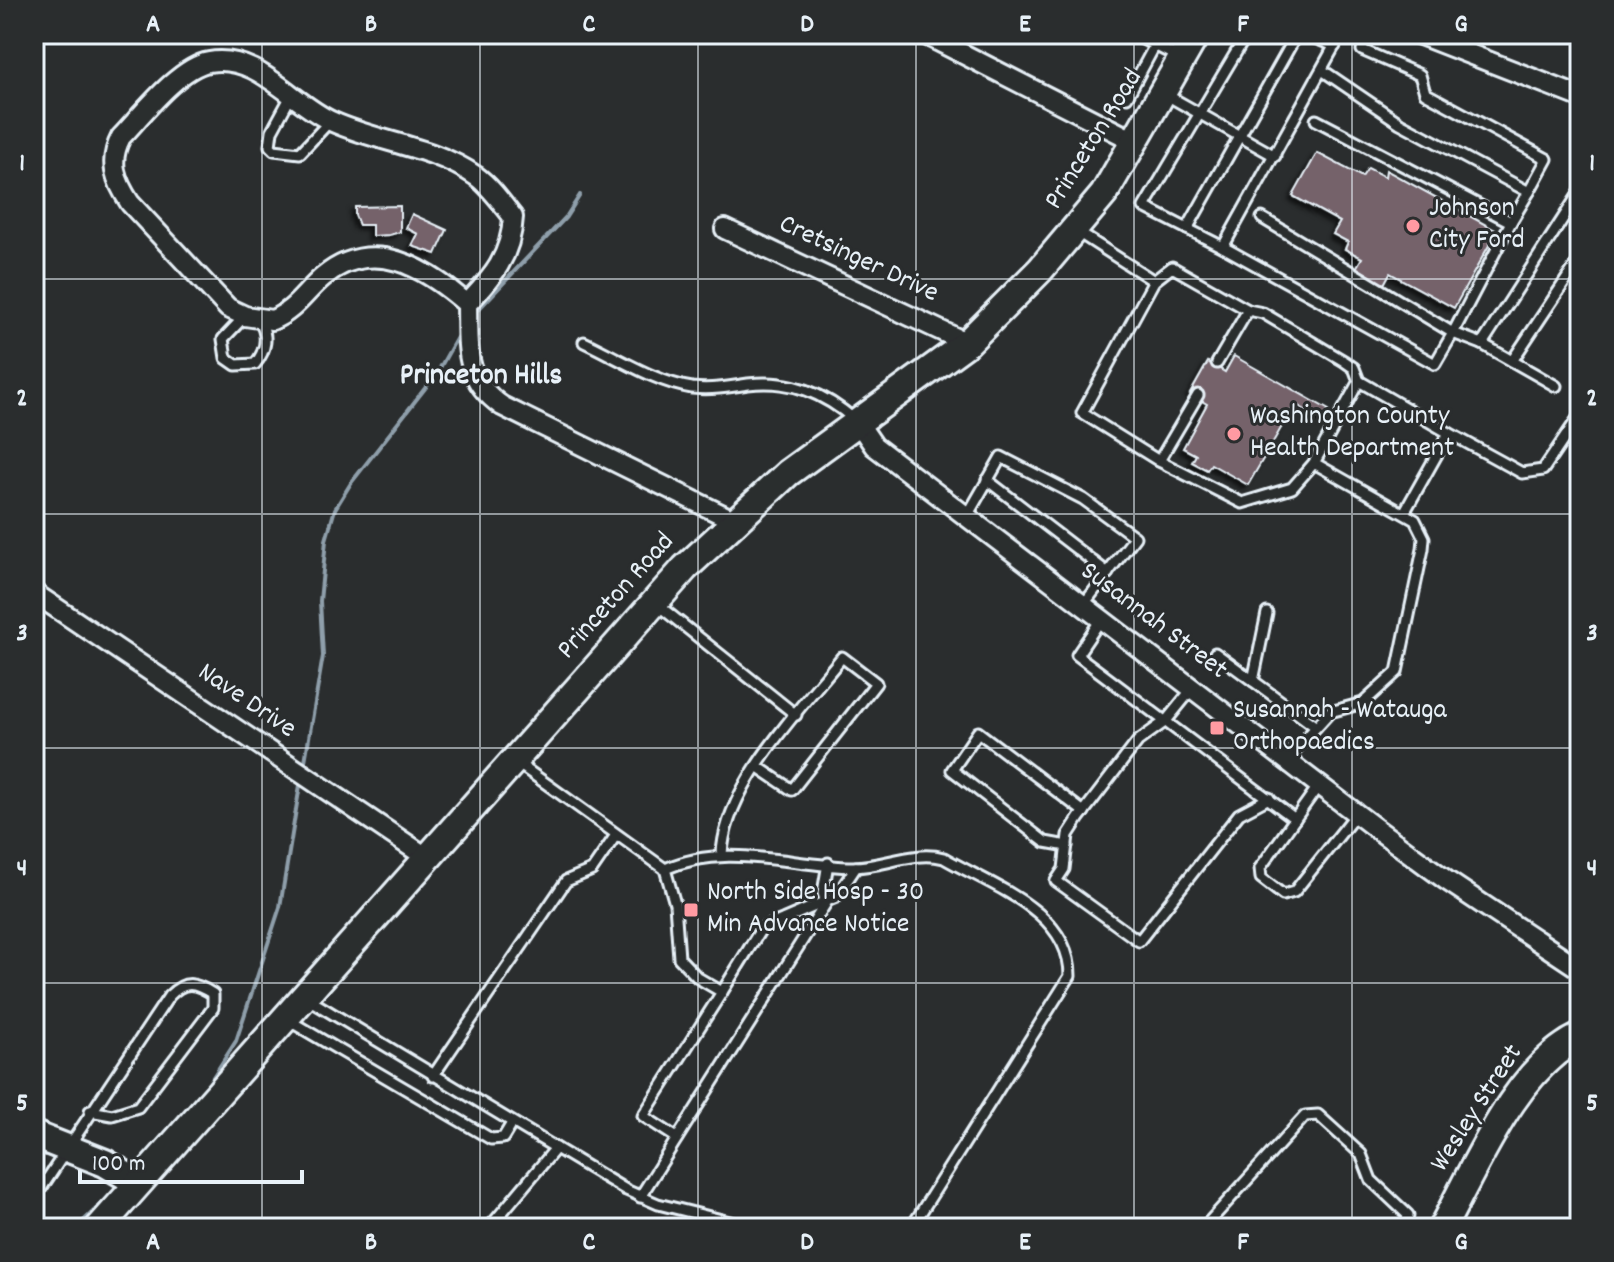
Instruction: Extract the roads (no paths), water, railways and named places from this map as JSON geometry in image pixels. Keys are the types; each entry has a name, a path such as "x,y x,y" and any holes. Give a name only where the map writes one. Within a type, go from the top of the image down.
{"street":[{"path":"924,34 1136,142"},
{"name":"Princeton Road","path":"99,1228 302,995 654,602 733,520 788,473 967,343 1076,231 1136,142 1196,34"},
{"path":"1418,34 1580,97"},
{"path":"467,304 398,259 376,254 324,275 284,315 272,320 252,318 228,308 130,203 117,183 113,151 121,137 190,68 210,61 243,65 261,73 330,121 371,136 415,146 475,176 513,217 512,240 502,265 467,304 468,350 476,383 502,406 733,520"},
{"name":"Cretsinger Drive","path":"725,229 967,343"},
{"name":"Susannah Street","path":"857,421 874,446 1286,760 1446,880 1580,969"},
{"name":"Nave Drive","path":"34,593 426,857"},
{"name":"Wesley Street","path":"1442,1228 1511,1106 1548,1056 1580,1037"},
{"path":"34,1135 105,1163 138,1183"}],"lane":[{"path":"1133,34 1182,59"},
{"path":"1247,34 1144,207 1435,364 1547,159 1425,93 1420,75 1362,50"},
{"path":"1187,229 1297,34"},
{"path":"1305,34 1335,46"},
{"path":"1223,247 1341,34"},
{"path":"1127,97 1155,45"},
{"path":"1322,70 1400,123 1529,192"},
{"path":"1163,93 1238,139 1275,156"},
{"path":"291,96 269,138 274,150 300,153 330,121"},
{"path":"1316,120 1511,222"},
{"path":"1482,344 1580,192"},
{"path":"1262,218 1453,333 1482,344 1556,386"},
{"path":"1076,231 1154,281"},
{"path":"1512,361 1580,260"},
{"path":"1359,381 1314,463 1292,488 1242,503 1159,461 1082,413 1154,281 1172,267 1248,310 1263,313 1354,368 1359,381 1522,473 1543,470 1580,415"},
{"path":"1217,363 1248,310"},
{"path":"252,318 266,340 262,354 255,364 236,365 226,358 223,339 252,318"},
{"path":"584,342 675,384 721,389 750,384 793,385 833,401 857,421"},
{"path":"1159,461 1198,395"},
{"path":"1404,513 1449,433"},
{"path":"967,516 1001,457 1083,499 1135,537 1084,604"},
{"path":"1286,760 1330,712 1363,703 1397,672 1424,538 1415,520 1314,463"},
{"path":"987,480 1108,573"},
{"path":"654,602 796,715"},
{"path":"1253,681 1267,613"},
{"path":"1102,618 1077,655 1295,819"},
{"path":"1215,653 1316,727"},
{"path":"722,855 731,817 750,775 842,657 876,683 792,790 758,767"},
{"path":"1193,688 1166,721 1138,741 1084,812 1068,835 1064,869 1056,881 1139,941 1239,814 1269,798"},
{"path":"1067,846 1045,842 952,770 978,732 1084,812"},
{"path":"513,760 665,869 675,904 679,958 698,978 722,992"},
{"path":"1319,785 1259,874 1283,895 1294,892 1357,813"},
{"path":"433,1076 566,881 592,870 616,835"},
{"path":"665,869 680,862 722,855 856,867 917,856 944,858 1047,920 1058,930 1070,960 1070,976 911,1228"},
{"path":"640,1197 826,903 823,893 828,863"},
{"path":"677,1138 643,1116 761,929 836,897 856,867"},
{"path":"34,1199 65,1147 169,996 181,984 195,983 213,994 213,1008 138,1107 112,1115 90,1111"},
{"path":"302,995 640,1197 697,1215 754,1228"},
{"path":"284,1017 491,1139 503,1138 512,1123"},
{"path":"1207,1228 1209,1222 1311,1113 1318,1115 1361,1154 1371,1180 1408,1215 1406,1228"},
{"path":"489,1228 556,1148"}],"waterway":[{"path":"473,315 566,217 580,195"},
{"path":"304,767 323,656 320,601 326,540 335,509 351,483 437,373 460,332"},
{"path":"206,1088 236,1041 280,907 301,779"},
{"path":"76,1228 118,1188"}],"place":[{"name":"Johnson City Ford","path":"1413,226"},
{"name":"Washington County Health Department","path":"1234,434"},
{"name":"Susannah - Watauga Orthopaedics","path":"1217,728"},
{"name":"North Side Hosp - 30 Min Advance Notice","path":"691,910"}],"district":[{"name":"Princeton Hills","path":"481,377"}]}
